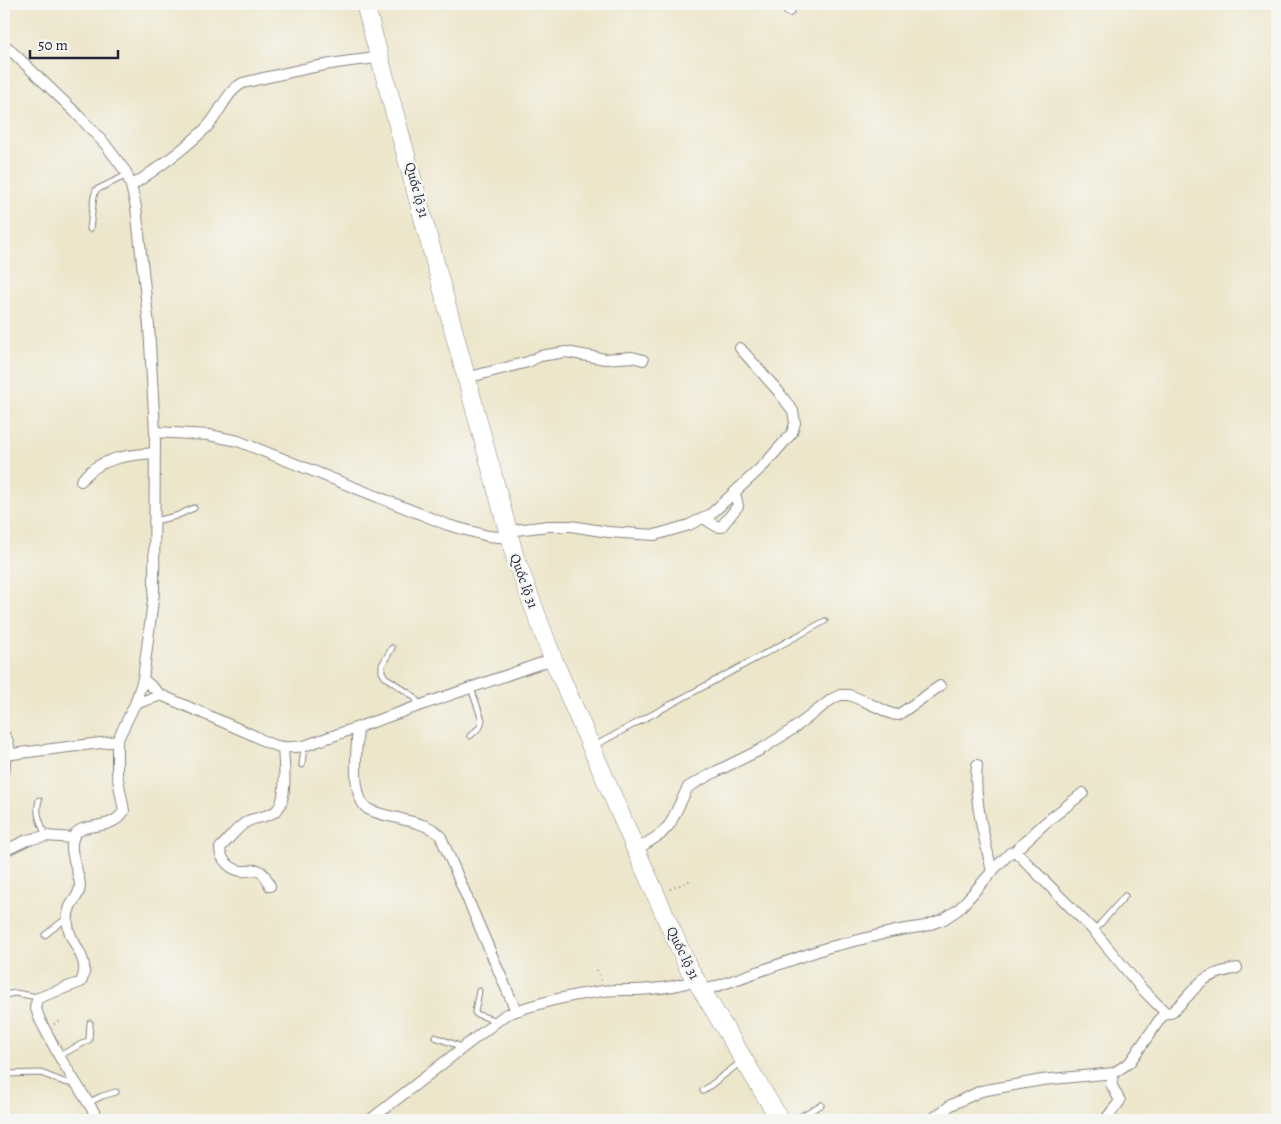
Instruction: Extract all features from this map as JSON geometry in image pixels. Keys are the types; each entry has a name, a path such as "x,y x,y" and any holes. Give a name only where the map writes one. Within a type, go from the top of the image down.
{"highway":[{"name":"Quốc lộ 31","path":"366,4 515,557 553,659 688,967 780,1120"}],"street":[{"path":"4,44 106,144 127,176 136,207 149,326 155,432 154,592 143,679 135,704 117,741 118,774 124,811 112,823 83,829 76,832 73,838 74,857 80,886 77,898 71,906 68,926 71,936 81,953 85,976 81,982 38,998 35,1006 59,1056 99,1120"},
{"path":"131,186 150,174 206,129 236,86 312,66 347,60 381,58"},
{"path":"155,432 209,435 238,441 448,525 488,536 548,526 571,526 608,532 655,535 689,525 711,514 782,446 792,433 795,423 793,411 778,390 740,348"},
{"path":"466,378 520,365 540,356 566,352 605,359 625,357 643,360"},
{"path":"81,481 87,472 104,463 122,457 154,453"},
{"path":"703,518 721,527 738,506 735,492"},
{"path":"143,679 161,695 269,744 283,748 304,746 553,659"},
{"path":"636,850 666,829 688,787 760,750 793,729 832,699 840,695 849,695 898,715 940,686"},
{"path":"135,704 161,695"},
{"path":"358,726 356,787 361,802 366,808 374,812 419,824 433,829 440,835 516,1011"},
{"path":"8,755 117,741"},
{"path":"270,886 264,874 257,870 234,870 222,859 220,848 237,829 248,822 277,811 281,805 284,787 283,748"},
{"path":"977,765 978,806 992,872"},
{"path":"370,1120 462,1047 505,1015 516,1011 605,990 651,989 681,985 699,986 826,948 895,931 925,926 944,919 959,909 1010,853 1084,793"},
{"path":"4,851 27,840 46,836 73,838"},
{"path":"1014,851 1032,866 1094,931 1142,990 1166,1012 1170,1013 1177,1008 1202,981 1237,968"},
{"path":"931,1120 951,1105 982,1091 1042,1080 1114,1074 1130,1062 1166,1012"},
{"path":"1105,1120 1120,1101 1111,1084 1114,1074"}],"lane":[{"path":"90,229 96,190 127,176"},
{"path":"155,521 176,516 194,508"},
{"path":"591,747 825,620"},
{"path":"392,648 382,665 382,672 385,677 413,696 420,705"},
{"path":"470,688 482,720 480,727 470,736"},
{"path":"4,730 10,740 7,770 4,774"},
{"path":"302,765 304,746"},
{"path":"39,800 36,809 46,836"},
{"path":"1094,931 1125,896"},
{"path":"45,934 68,916"},
{"path":"479,991 474,1012 497,1021"},
{"path":"4,995 15,992 38,998"},
{"path":"59,1056 89,1040 90,1023"},
{"path":"435,1037 462,1047"},
{"path":"703,1091 744,1060"},
{"path":"4,1074 42,1073 64,1082 76,1084"},
{"path":"87,1103 116,1092"},
{"path":"794,1120 821,1105"}],"path":[{"path":"656,895 691,880"}]}
